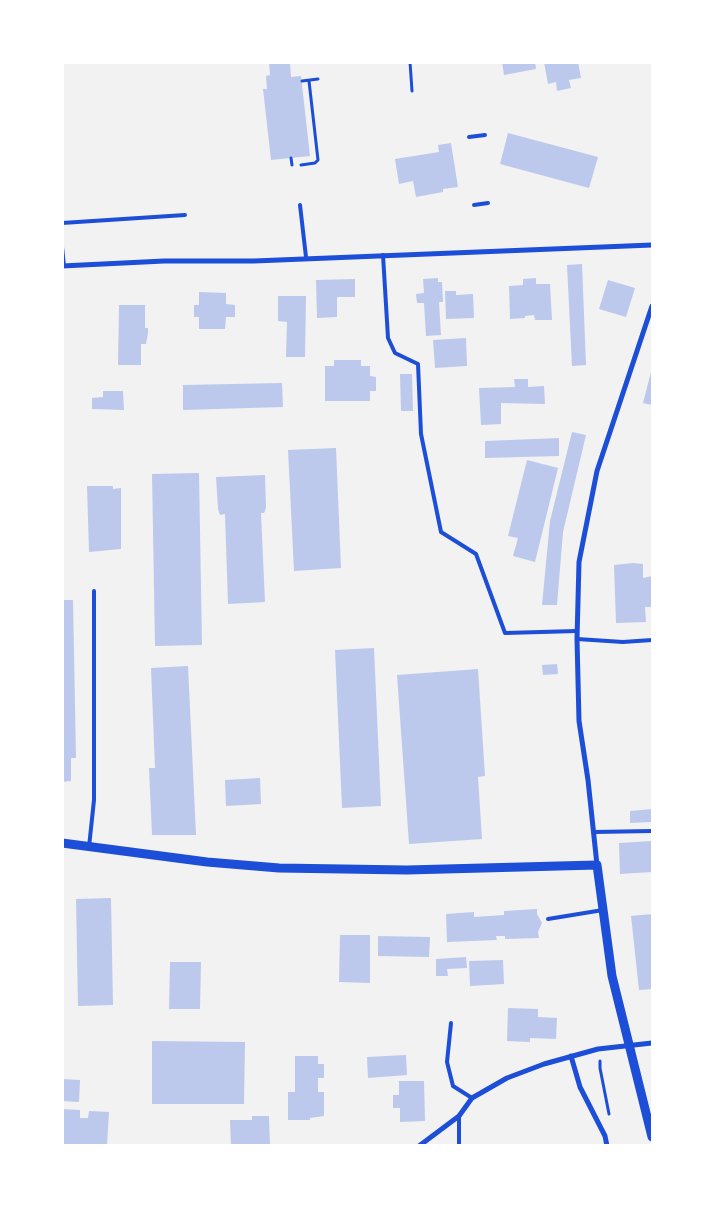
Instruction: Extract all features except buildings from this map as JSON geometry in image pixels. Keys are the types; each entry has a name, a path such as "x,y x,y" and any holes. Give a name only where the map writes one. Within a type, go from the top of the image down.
{"street":[{"path":"63,266 254,261 306,257 652,245"},
{"path":"652,306 597,471 578,562 577,631 579,721 612,976 652,1136"},
{"path":"62,843 207,862 288,869 407,870 597,865"},
{"path":"419,1146 459,1116 472,1098 508,1078 571,1056 629,1044 652,1043"},
{"path":"571,1056 580,1087 605,1136 607,1146"}],"lane":[{"path":"469,137 485,135"},
{"path":"474,205 488,203"},
{"path":"300,205 306,257"},
{"path":"62,224 185,215"},
{"path":"62,247 63,266"},
{"path":"383,255 388,338 394,353 418,364 421,434 441,532 476,554 505,633 577,631"},
{"path":"89,846 94,800 94,591"},
{"path":"577,639 623,642 652,640"},
{"path":"594,832 652,831"},
{"path":"548,919 603,910"},
{"path":"451,1023 447,1062 453,1086 472,1098"},
{"path":"459,1116 459,1146"}],"path":[{"path":"410,62 412,91"},
{"path":"302,81 318,80"},
{"path":"301,165 315,164 318,160 309,81"},
{"path":"290,158 292,165"},
{"path":"600,1060 609,1119"}]}
